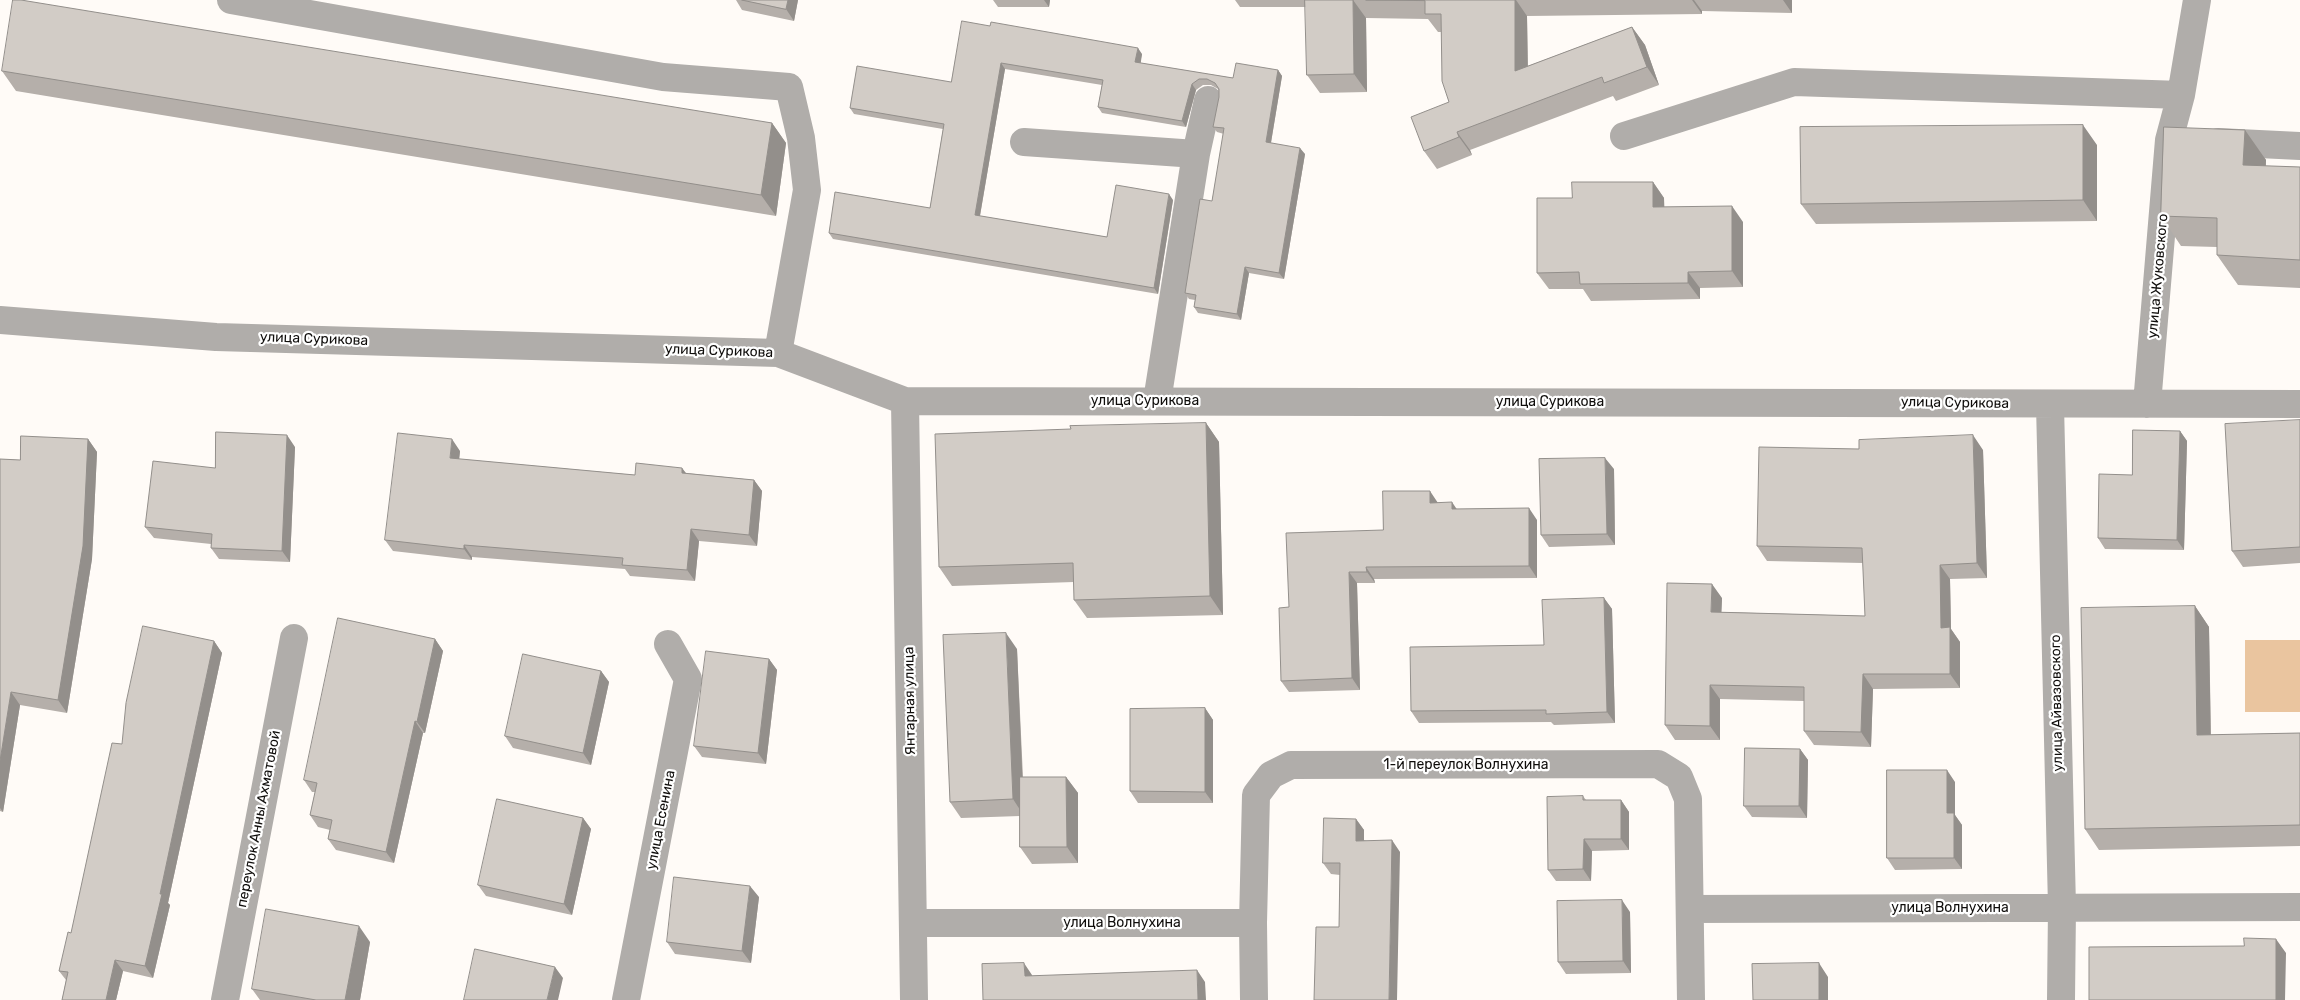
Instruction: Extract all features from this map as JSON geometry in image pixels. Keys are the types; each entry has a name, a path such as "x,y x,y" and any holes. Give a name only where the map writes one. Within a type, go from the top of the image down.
{"street":[{"path":"231,0 663,77 789,87 801,138 807,190 778,352"},
{"name":"улица Жуковского","path":"2146,404 2169,140 2181,95 2198,0"},
{"path":"1624,136 1794,82 2181,95"},
{"path":"1157,401 1196,154 1208,100"},
{"path":"2169,140 2300,146"},
{"path":"1024,142 1196,154"},
{"name":"улица Сурикова","path":"0,320 216,337 778,352 905,401 1971,403 2050,405 2300,404"},
{"name":"Янтарная улица","path":"905,401 914,1000"},
{"name":"улица Айвазовского","path":"2050,405 2062,907 2061,1000"},
{"name":"переулок Анны Ахматовой","path":"225,1000 294,638"},
{"name":"улица Есенина","path":"626,1000 688,679 668,644"},
{"name":"1-й переулок Волнухина","path":"1253,923 1256,795 1270,776 1291,765 1658,764 1679,777 1688,800 1690,909"},
{"name":"улица Волнухина","path":"1690,909 2300,907"},
{"path":"1690,909 1691,1000"},
{"name":"улица Волнухина","path":"914,923 1253,923"},
{"path":"1253,923 1254,1000"}],"shaded area":[{"path":"2245,640 2300,640 2300,712 2245,712"}],"building":[{"path":"13,0 772,123 761,195 2,71"},
{"path":"742,0 788,0 786,9"},
{"path":"1305,0 1353,0 1354,74 1307,75"},
{"path":"1366,0 1515,0 1515,71 1632,27 1647,67 1604,83 1602,77 1457,132 1459,137 1424,151 1411,117 1449,102 1442,81 1441,14 1425,14 1425,1"},
{"path":"962,21 990,26 991,22 1138,48 1135,62 1233,78 1236,63 1278,70 1266,142 1300,148 1279,273 1245,267 1237,314 1194,307 1196,295 1185,293 1200,199 1212,201 1224,128 1213,127 1219,89 1215,83 1207,79 1199,79 1192,84 1182,121 1098,107 1103,80 1001,63 975,215 1107,237 1116,185 1169,194 1154,288 829,233 835,192 930,208 944,124 850,108 857,66 951,82"},
{"path":"2083,125 2083,200 1801,204 1800,127"},
{"path":"2164,127 2245,130 2243,165 2300,167 2300,260 2217,255 2217,218 2161,216"},
{"path":"1572,182 1653,182 1653,207 1732,206 1732,271 1688,272 1688,283 1580,284 1579,272 1537,273 1537,198 1572,198"},
{"path":"2300,420 2300,547 2232,551 2225,424"},
{"path":"1206,423 1210,596 1074,600 1073,563 939,567 935,434 1071,429 1070,426"},
{"path":"2133,430 2180,431 2177,540 2098,538 2099,474 2132,475"},
{"path":"216,432 287,435 282,551 211,548 212,534 145,527 153,461 215,468"},
{"path":"398,433 452,439 450,458 635,475 636,463 682,468 682,473 754,480 749,535 691,529 687,570 622,565 623,558 464,545 464,549 385,540"},
{"path":"1973,435 1977,563 1940,565 1941,628 1950,627 1950,674 1863,674 1861,732 1804,731 1804,687 1710,685 1710,726 1665,725 1667,583 1712,584 1711,612 1865,616 1862,548 1757,546 1759,447 1859,449 1859,440"},
{"path":"21,436 88,439 83,546 58,700 11,692 0,761 0,459 20,460"},
{"path":"1605,458 1607,534 1541,535 1539,459"},
{"path":"1383,491 1430,491 1430,503 1452,502 1452,509 1529,508 1529,566 1366,567 1367,572 1349,572 1352,678 1281,681 1279,608 1289,607 1286,533 1383,530"},
{"path":"1604,598 1607,712 1546,714 1546,710 1411,711 1410,647 1544,645 1542,600"},
{"path":"2195,606 2197,735 2300,733 2300,825 2085,829 2081,608"},
{"path":"338,618 435,639 386,852 328,839 332,820 310,815 317,783 304,780"},
{"path":"143,626 214,641 160,894 162,894 145,966 115,960 106,1000 62,1000 68,972 59,971 68,932 71,933 112,743 122,744 126,703"},
{"path":"1006,633 1013,799 950,802 943,635"},
{"path":"706,651 769,659 758,753 694,746"},
{"path":"523,654 601,671 583,753 505,736"},
{"path":"1205,708 1205,792 1130,791 1130,709"},
{"path":"1745,748 1800,749 1799,806 1744,806"},
{"path":"1887,770 1947,770 1947,813 1954,813 1954,858 1887,858"},
{"path":"1020,777 1066,777 1067,847 1020,847"},
{"path":"1583,796 1583,800 1621,800 1621,839 1584,839 1583,869 1548,870 1547,797"},
{"path":"497,799 583,818 564,904 478,885"},
{"path":"1324,818 1356,819 1356,841 1392,840 1389,1000 1314,1000 1316,927 1339,927 1340,863 1323,863"},
{"path":"674,877 750,886 742,951 667,942"},
{"path":"1622,900 1623,961 1558,962 1557,901"},
{"path":"266,909 359,926 345,1000 316,1000 252,989"},
{"path":"2244,938 2276,939 2276,1000 2089,1000 2089,947 2244,946"},
{"path":"475,949 555,967 547,1000 464,1000"},
{"path":"1024,963 1025,976 1197,970 1198,1000 983,1000 982,964"},
{"path":"1819,963 1819,1000 1753,1000 1752,964"}]}
